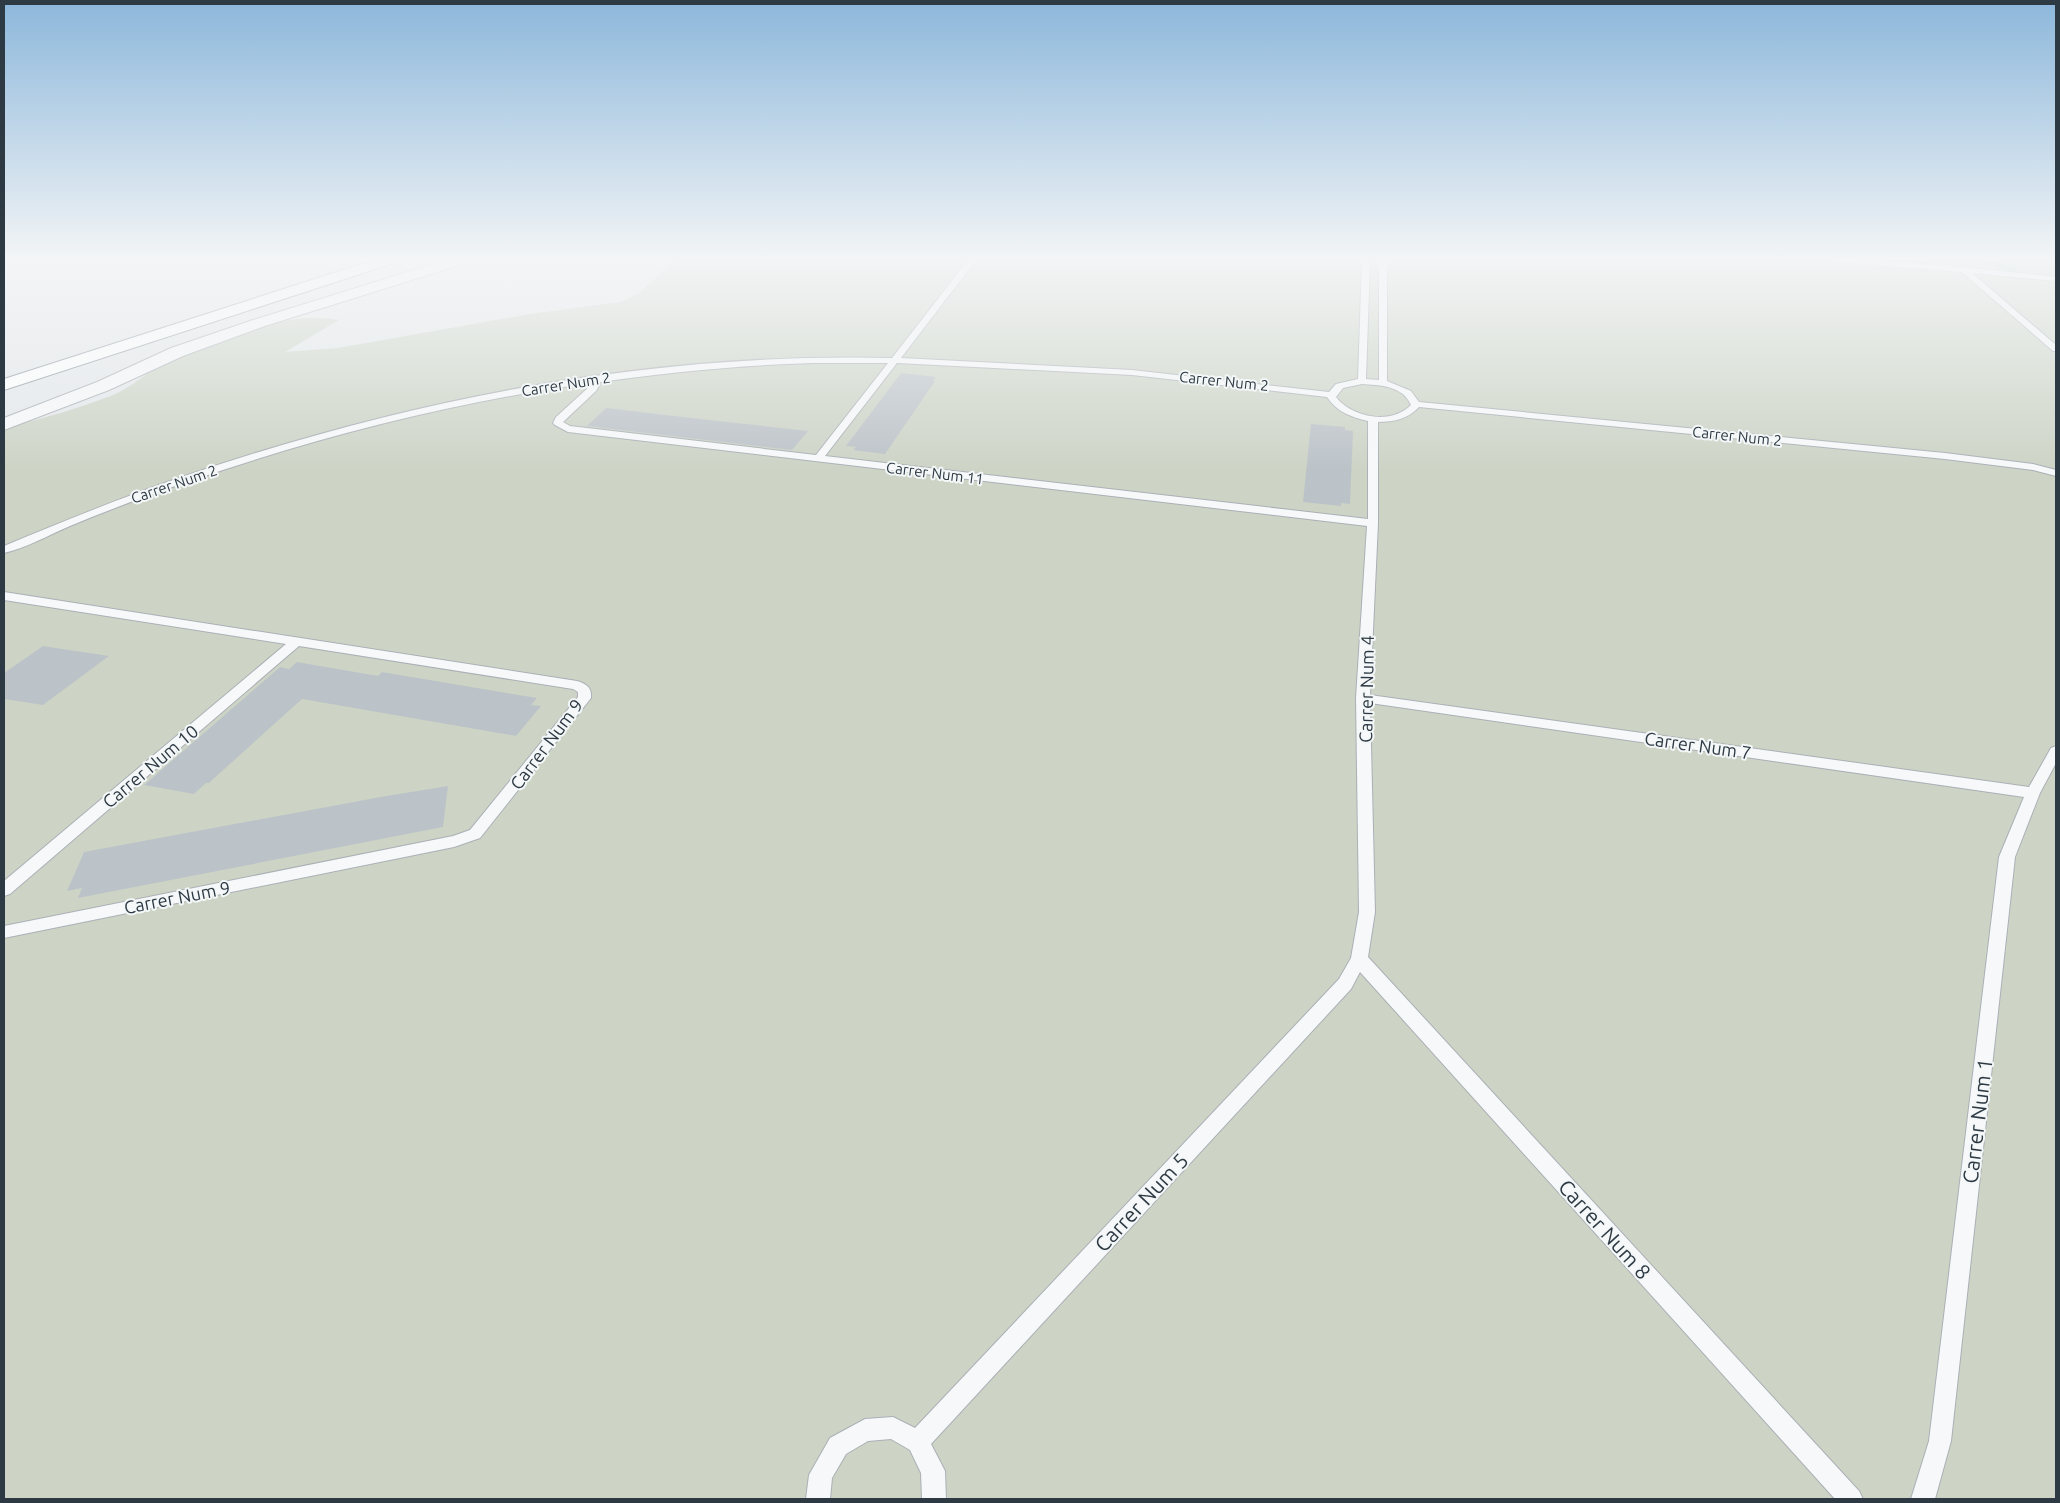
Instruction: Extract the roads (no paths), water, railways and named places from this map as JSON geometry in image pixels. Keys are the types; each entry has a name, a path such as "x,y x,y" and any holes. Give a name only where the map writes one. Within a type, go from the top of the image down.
{"highway":[{"path":"4,370 132,330"},
{"path":"4,385 174,330"},
{"path":"4,392 177,330"}],"street":[{"path":"4,424 103,386 186,349 242,330"}],"lane":[{"path":"818,459 917,330"},
{"path":"1362,381 1364,330"},
{"path":"1383,330 1383,383"},
{"path":"2034,330 2056,349"},
{"name":"Carrer Num 2","path":"4,550 92,513 175,483 285,448 465,402 594,379 748,363 844,359 894,360 1090,369 1214,380 1331,395"},
{"name":"Carrer Num 11","path":"594,379 596,384 593,389 559,419 558,423 562,427 818,459 1373,523"},
{"path":"1362,381 1383,383 1409,393 1415,399 1416,404 1413,411 1406,416 1373,418 1352,414 1334,403 1331,395 1339,386 1362,381"},
{"name":"Carrer Num 2","path":"1416,404 1945,456 2032,467 2056,473"},
{"name":"Carrer Num 4","path":"1359,958 1367,912 1363,698 1373,523 1373,418"},
{"name":"Carrer Num 9","path":"4,596 578,685 585,690 584,698 475,834 454,840 4,932"},
{"name":"Carrer Num 10","path":"4,890 296,642"},
{"name":"Carrer Num 7","path":"1363,698 2033,793"},
{"name":"Carrer Num 1","path":"1923,1499 1940,1441 2007,857 2033,793 2056,751"},
{"name":"Carrer Num 5","path":"918,1442 1345,984 1359,958"},
{"name":"Carrer Num 8","path":"1359,958 1851,1499"},
{"path":"818,1499 821,1475 838,1446 864,1430 894,1428 918,1442 933,1471 934,1499"}]}
